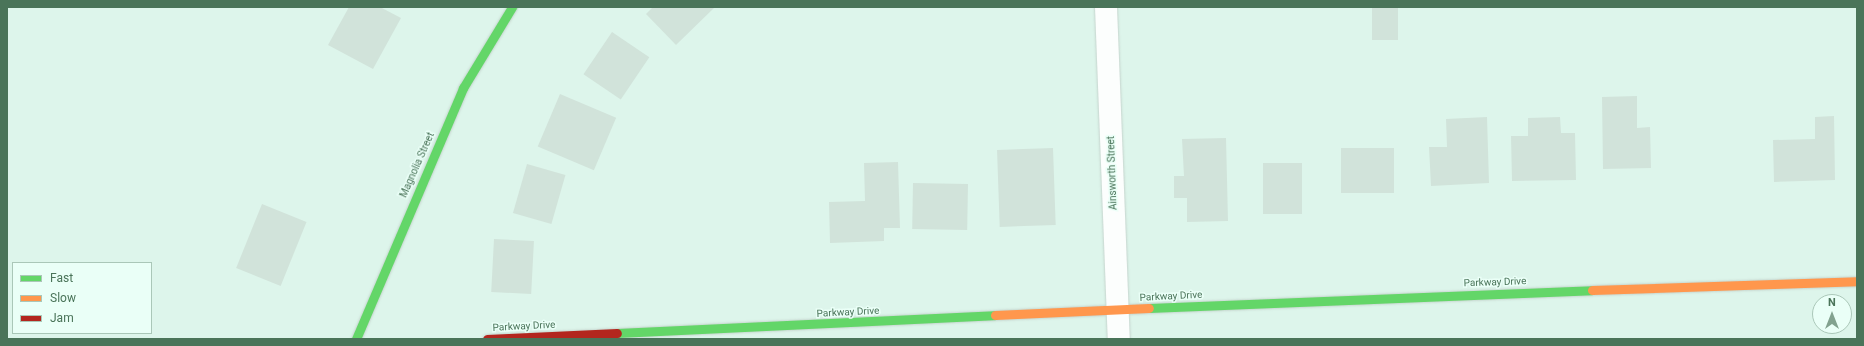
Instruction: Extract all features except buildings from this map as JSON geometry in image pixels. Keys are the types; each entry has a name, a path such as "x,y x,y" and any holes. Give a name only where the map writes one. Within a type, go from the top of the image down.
{"street":[{"name":"Magnolia Street","path":"356,339 463,88 512,7"},
{"name":"Ainsworth Street","path":"1106,7 1116,310 1119,339"},
{"name":"Parkway Drive","path":"487,339 1392,296 1857,281"}],"shaded area":[{"path":"7,7 1857,7 1857,339 7,339"}],"traffic: fast":[{"path":"356,339 463,88 512,7"},
{"path":"1149,308 1592,290"},
{"path":"617,333 995,315"}],"traffic: slow":[{"path":"1592,290 1857,281"},
{"path":"995,315 1149,308"}],"traffic: jam":[{"path":"487,339 617,333"}]}
